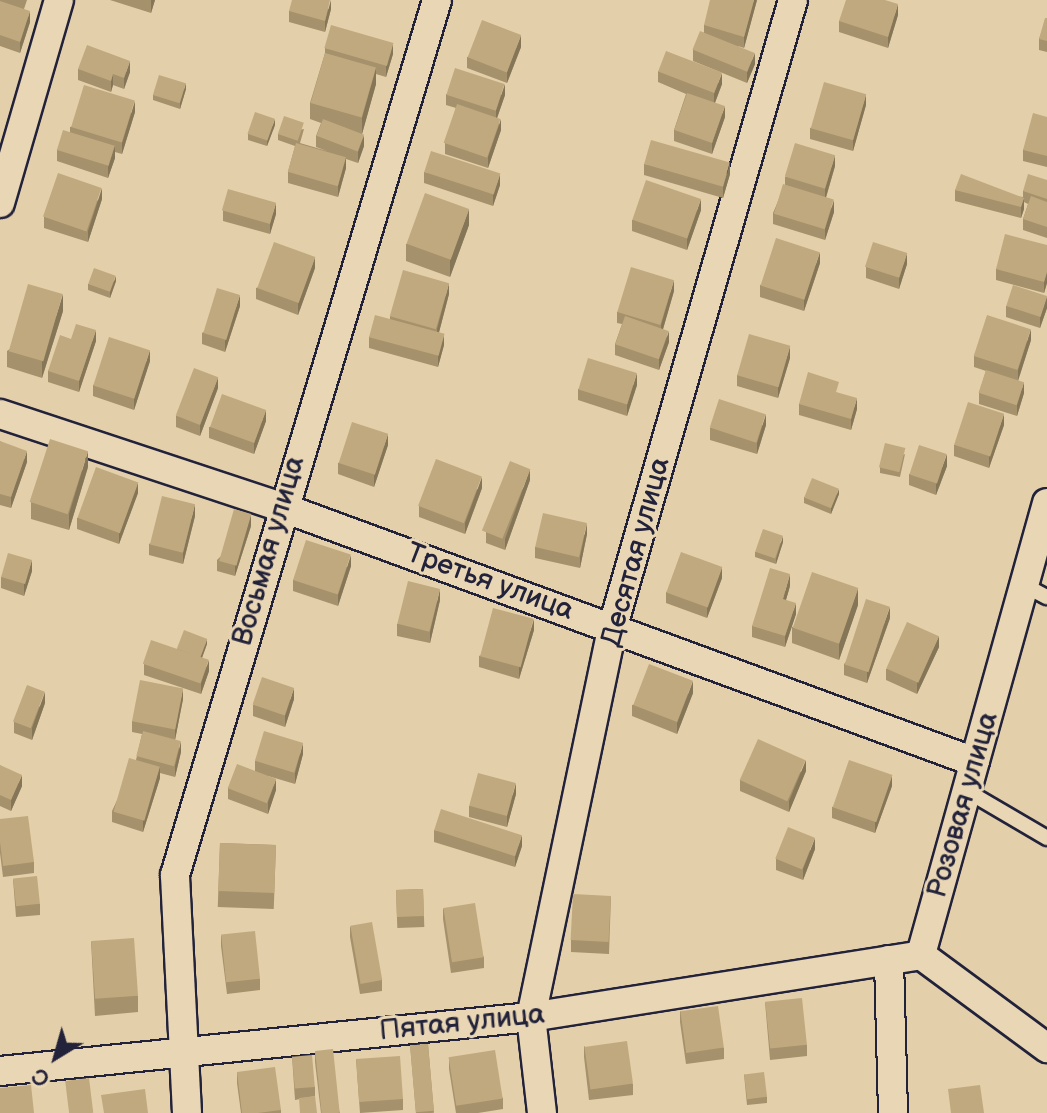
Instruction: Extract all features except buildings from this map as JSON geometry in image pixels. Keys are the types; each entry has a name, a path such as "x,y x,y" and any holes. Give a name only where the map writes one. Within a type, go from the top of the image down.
{"street":[{"path":"0,203 59,0"},
{"name":"Восьмая улица","path":"187,1113 180,1051 175,875 281,507 437,0"},
{"name":"Десятая улица","path":"542,1113 531,1017 613,626 793,0"},
{"name":"Третья улица","path":"0,414 281,507 613,626 975,762"},
{"name":"Розовая улица","path":"921,955 975,762 1036,591 1047,503"},
{"path":"921,955 1047,1048"},
{"name":"Пятая улица","path":"0,1071 531,1017 921,955"},
{"path":"889,960 893,1113"}],"lane":[{"path":"967,791 1047,838"}]}
